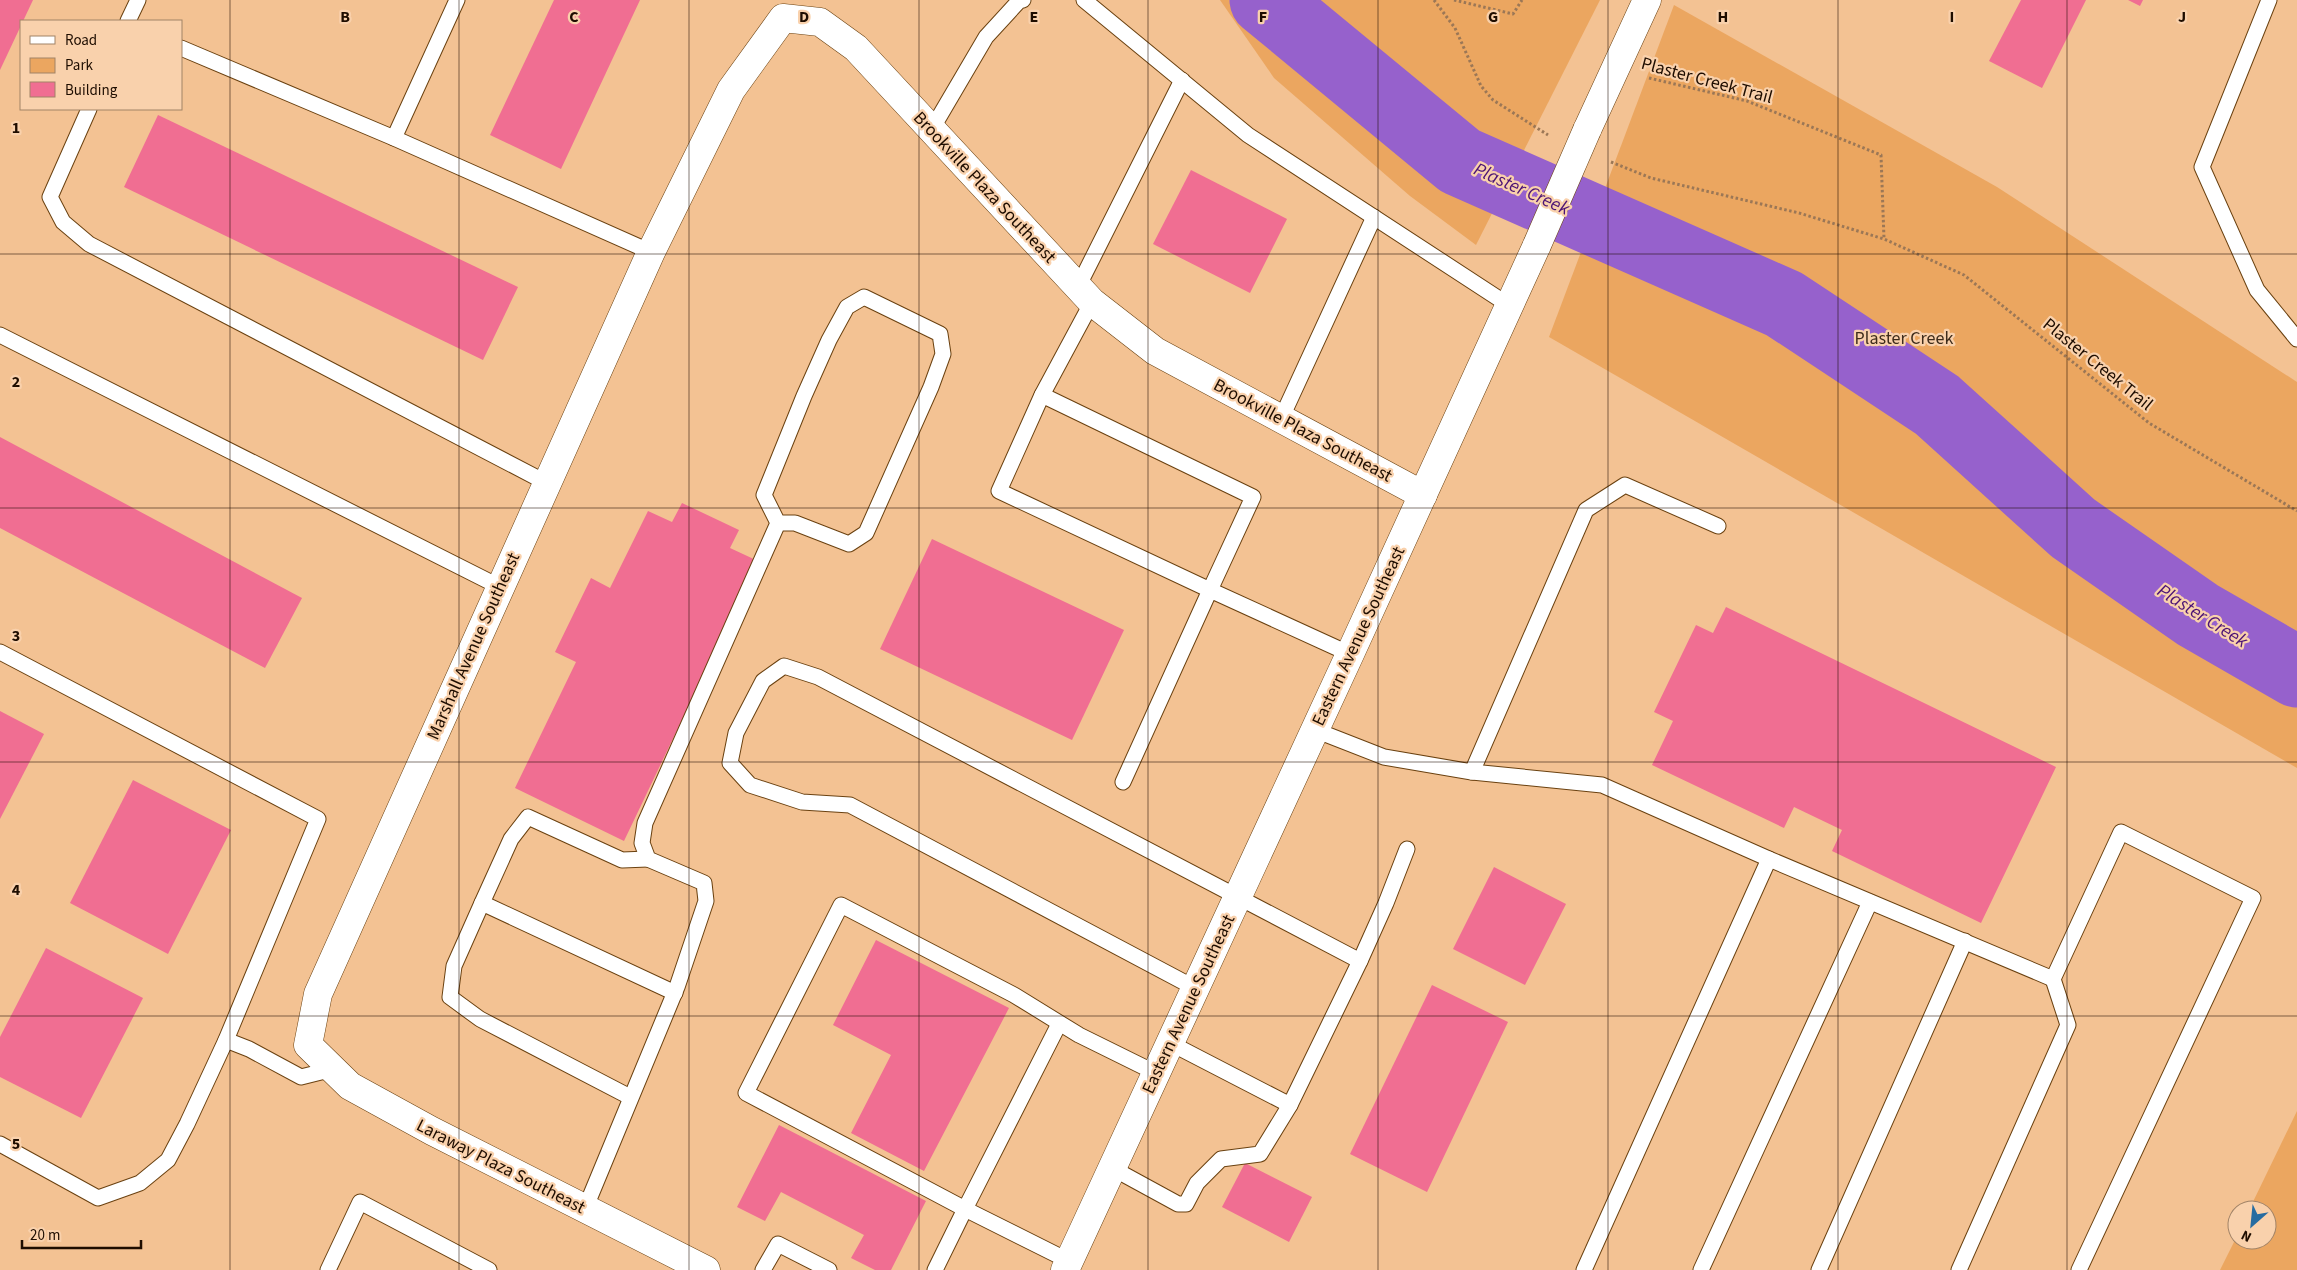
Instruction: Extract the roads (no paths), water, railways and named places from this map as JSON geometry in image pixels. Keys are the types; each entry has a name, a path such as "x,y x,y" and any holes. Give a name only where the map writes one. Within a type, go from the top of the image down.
{"street":[{"name":"Eastern Avenue Southeast","path":"1067,1266 1510,306 1586,130 1647,0"},
{"name":"Brookville Plaza Southeast","path":"651,252 731,90 783,18 820,22 856,48 1085,295 1155,351 1423,495"},
{"name":"Marshall Avenue Southeast","path":"308,1045 318,994 651,252"},
{"name":"Laraway Plaza Southeast","path":"308,1045 350,1086 424,1127 706,1270"}],"lane":[{"path":"128,20 138,0"},
{"path":"394,138 457,0"},
{"path":"932,129 986,37 1022,0"},
{"path":"1084,0 1248,134 1510,306"},
{"path":"2268,0 2202,167 2257,290 2297,338"},
{"path":"182,48 394,138 651,252"},
{"path":"1182,80 999,491 1350,654"},
{"path":"89,110 50,197 63,222 89,244 547,483"},
{"path":"1281,418 1374,217"},
{"path":"864,297 940,334 943,354 931,387 866,533 850,544 795,524 778,522 764,495 804,396 846,307 864,297"},
{"path":"0,335 500,587"},
{"path":"1042,395 1253,497 1123,782"},
{"path":"1472,772 1586,510 1625,485 1718,526"},
{"path":"648,859 642,843 646,823 778,522"},
{"path":"0,652 318,819 226,1040 168,1160 140,1183 98,1198 0,1144"},
{"path":"1195,988 850,805 802,802 750,785 730,763 736,733 763,682 784,666 818,677 1360,960"},
{"path":"1315,730 1384,757 1472,772 1602,785 1769,859 2053,978"},
{"path":"585,1209 674,993 706,901 704,884 648,859 622,860 528,817 511,839 454,966 450,997 480,1019 630,1097"},
{"path":"1959,1270 2068,1025 2053,978 2121,832 2253,898 2079,1270"},
{"path":"1112,1168 1178,1204 1186,1204 1197,1183 1222,1159 1260,1154 1290,1105 1360,960 1386,903 1407,849"},
{"path":"1584,1270 1769,859"},
{"path":"482,902 674,993"},
{"path":"1701,1270 1870,902"},
{"path":"1067,1266 746,1093 841,905 1014,995 1059,1024 1156,1073"},
{"path":"1819,1270 1965,942"},
{"path":"935,1270 1059,1024"},
{"path":"226,1040 249,1049 301,1077 333,1069"},
{"path":"1170,1043 1290,1105"},
{"path":"328,1270 360,1202 488,1270"},
{"path":"763,1270 778,1244 829,1270"}],"waterway":[{"name":"Plaster Creek","path":"1265,0 1460,161 1784,304 1937,405 2073,528 2198,615 2297,672"}]}
